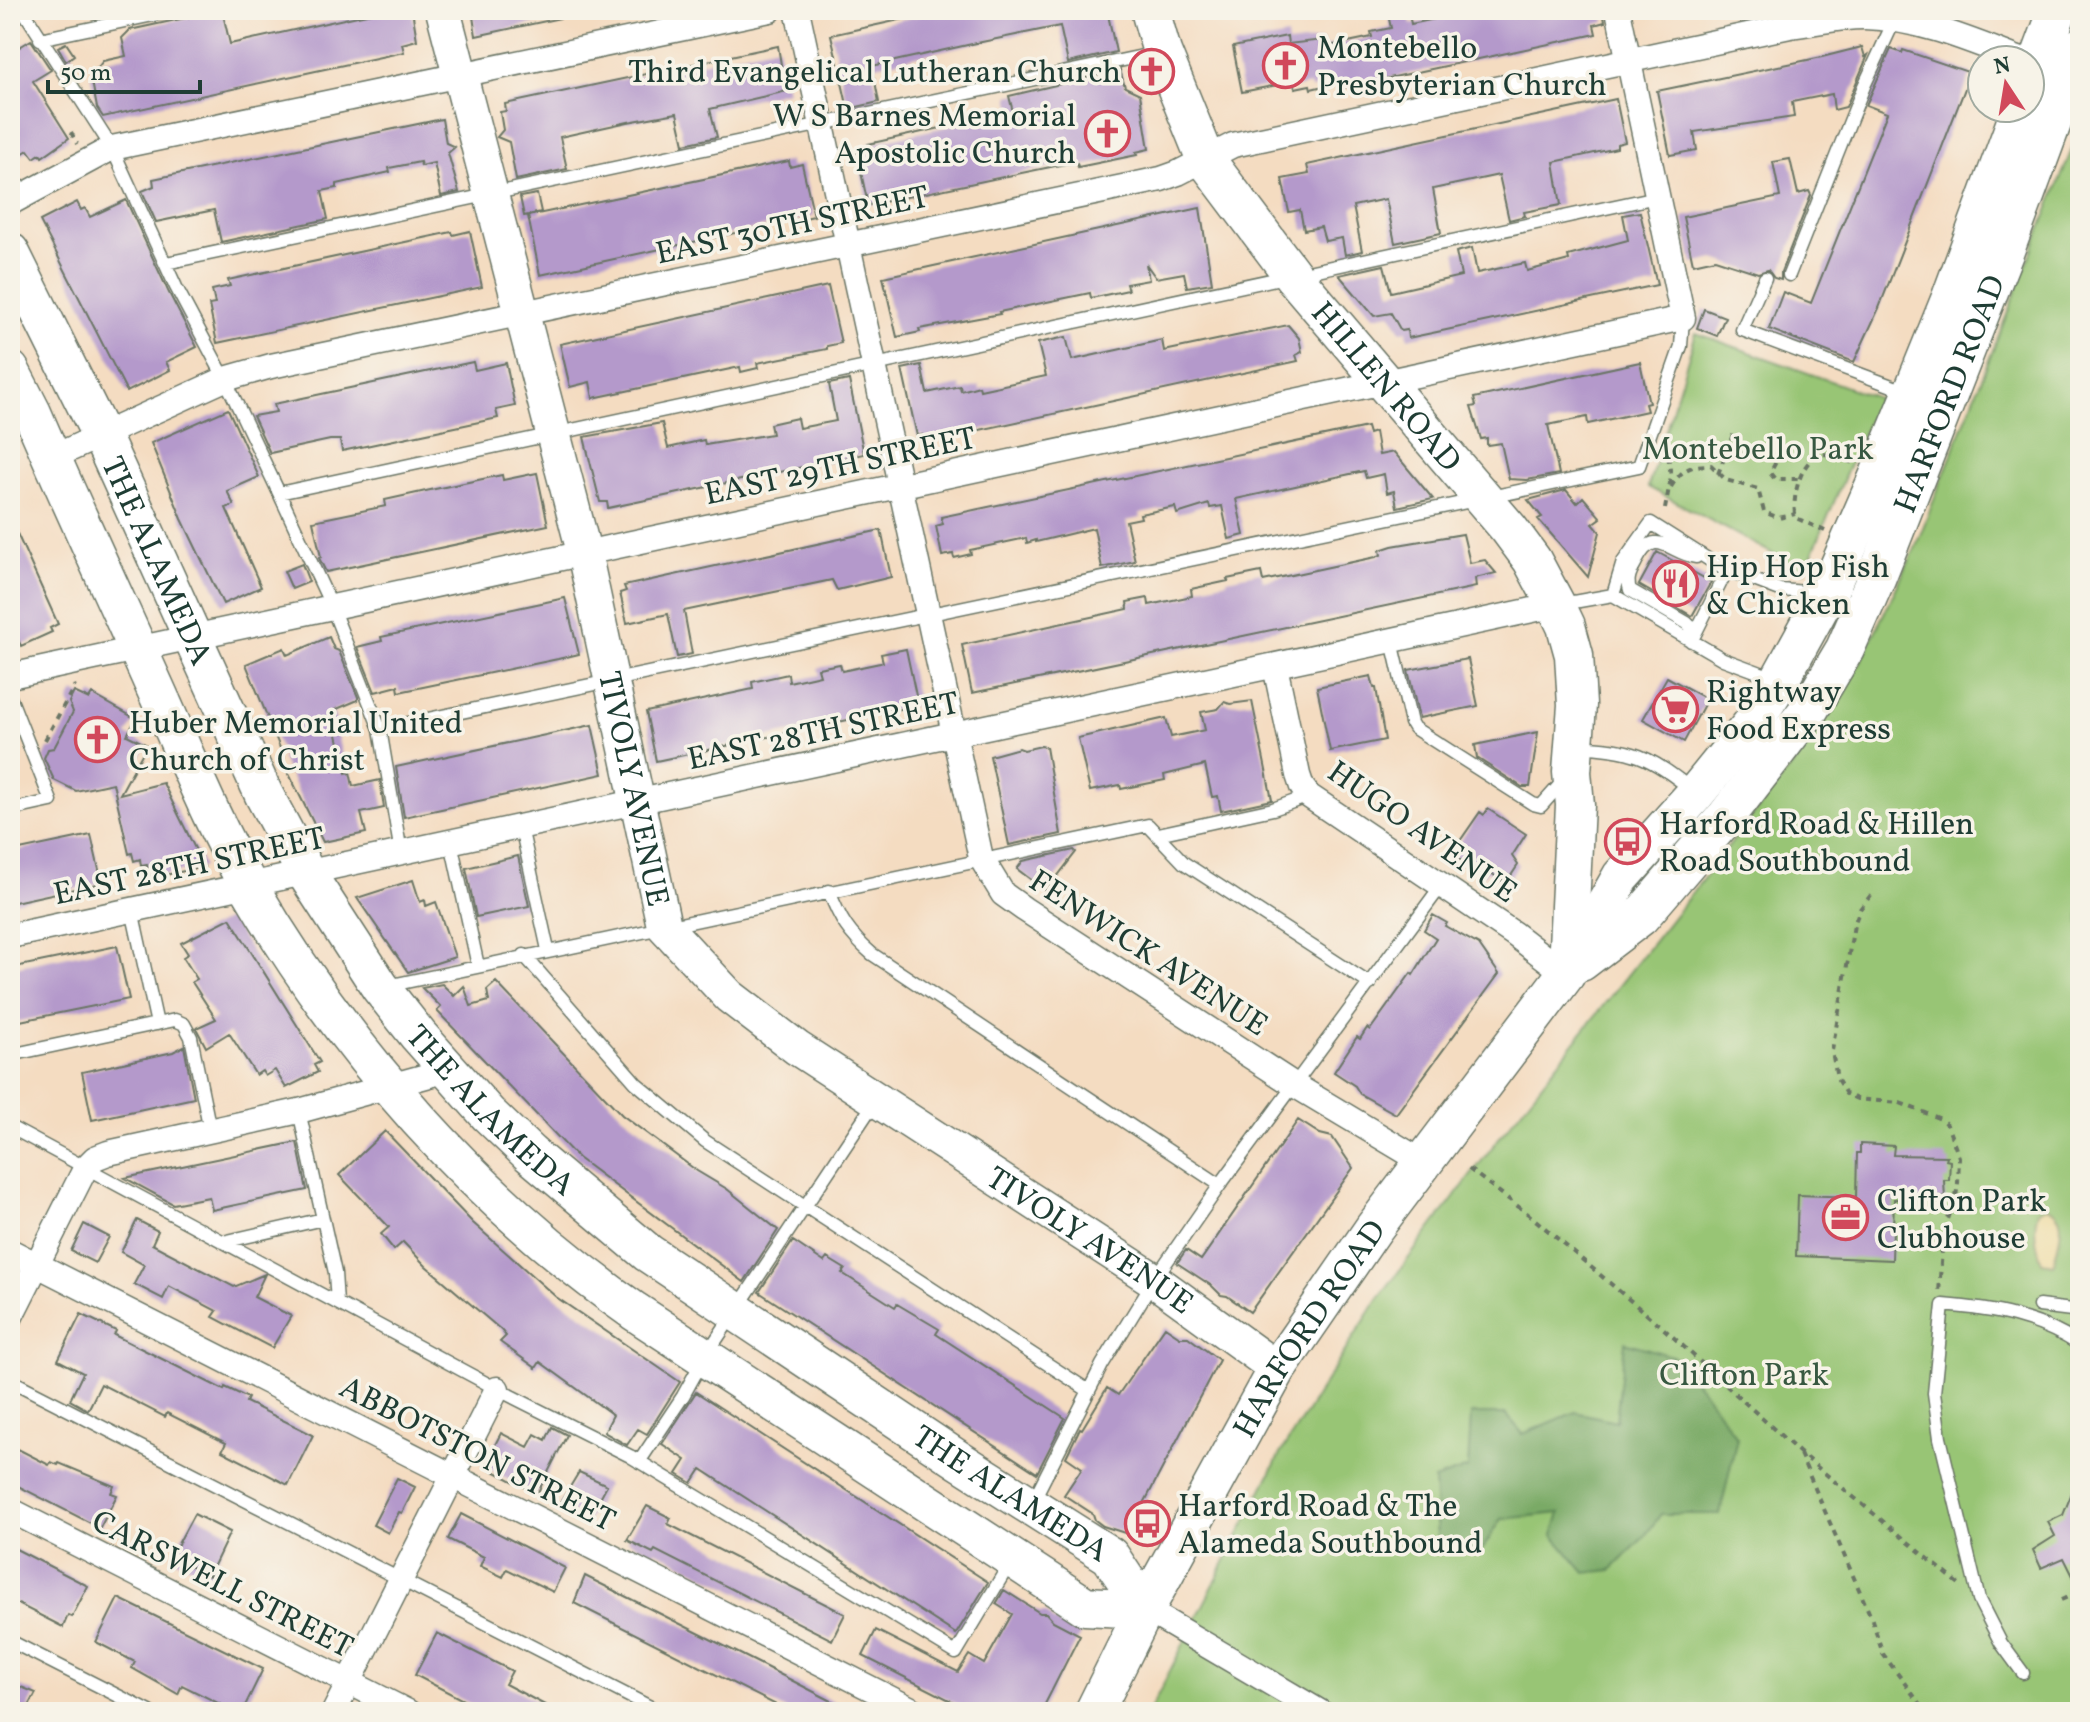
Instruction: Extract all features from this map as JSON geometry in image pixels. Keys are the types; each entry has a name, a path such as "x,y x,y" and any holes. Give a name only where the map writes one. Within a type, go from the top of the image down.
{"main road":[{"name":"HILLEN ROAD","path":"1150,10 1162,52 1206,160 1294,277 1532,560 1566,626 1574,655 1577,705 1566,974"},
{"name":"HARFORD ROAD","path":"2046,59 2058,10"},
{"name":"HARFORD ROAD","path":"1094,1712 1145,1609 1277,1369 1423,1162 1566,974 1621,877 1752,724 1780,680 1827,594 1879,475 1950,300 2015,124"},
{"name":"HARFORD ROAD","path":"1566,974 1640,917 1725,818 1810,708 1845,649 1981,312 2029,124"},
{"name":"THE ALAMEDA","path":"10,252 101,435 264,795 306,873 380,987 448,1070 488,1114 564,1185 648,1253 960,1461 1110,1556 1145,1609"},
{"name":"THE ALAMEDA","path":"10,370 223,835 249,885 339,1025 390,1088 486,1189 590,1280 704,1358 1085,1606 1145,1609"},
{"name":"HILLEN ROAD","path":"1566,974 1544,911 1544,886 1559,802 1573,759"},
{"path":"1574,832 1586,864 1596,872 1621,877"}],"street":[{"name":"TIVOLY AVENUE","path":"443,10 584,552 664,926 729,996 797,1048 1154,1280 1277,1369"},
{"path":"10,203 112,148 770,10"},
{"name":"FENWICK AVENUE","path":"797,10 981,858 1003,894 1296,1086 1423,1162"},
{"path":"1618,10 1683,318"},
{"name":"EAST 30TH STREET","path":"51,458 225,379 271,366 1161,179 1233,145 1790,26 1844,18 1898,15 1981,44"},
{"name":"EAST 29TH STREET","path":"10,676 190,635 1683,318"},
{"name":"EAST 28TH STREET","path":"10,936 1556,605"},
{"name":"HUGO AVENUE","path":"1275,666 1298,775 1309,796 1514,934 1566,974"},
{"path":"10,1318 86,1167 95,1158 299,1111 448,1070"},
{"name":"ABBOTSTON STREET","path":"10,1251 917,1712"},
{"path":"334,1712 497,1389"},
{"name":"CARSWELL STREET","path":"10,1510 408,1712"},
{"path":"1145,1609 1320,1712"}],"lane":[{"path":"23,10 112,148 331,605 380,729 401,853"},
{"path":"40,39 177,10"},
{"path":"1789,275 1864,86 1898,15"},
{"path":"166,263 1162,52"},
{"path":"279,493 1657,197"},
{"path":"1765,278 1742,330 1911,393"},
{"path":"380,729 1639,466 1681,346 1683,318"},
{"path":"1613,595 1623,562 1651,523 1727,570 1780,590 1827,594"},
{"path":"1691,641 1691,627 1630,590 1629,575 1643,549 1653,543 1660,542 1692,557 1702,555"},
{"path":"1691,641 1727,570"},
{"path":"1556,605 1613,595 1723,659 1780,680"},
{"path":"1392,641 1414,728 1533,804 1541,806 1573,759 1613,748 1650,759 1696,793"},
{"path":"10,697 51,801 10,810"},
{"path":"1158,834 1273,809 1309,796"},
{"path":"380,987 1148,825 1184,863 1370,984"},
{"path":"521,827 548,950"},
{"path":"451,842 478,966"},
{"path":"1032,1504 1089,1391 1154,1280 1220,1185 1441,886"},
{"path":"829,891 838,915 851,935 872,954 1220,1185"},
{"path":"132,910 157,1024"},
{"path":"524,955 636,1083 705,1141 1089,1391"},
{"path":"10,1055 175,1020 184,1024 191,1037 210,1130"},
{"path":"639,1462 735,1310 877,1098"},
{"path":"299,1111 335,1273 337,1303"},
{"path":"10,1127 639,1462 956,1653 1011,1560"},
{"path":"223,1242 323,1219"},
{"path":"2023,1673 2001,1643 1979,1600 1962,1538 1935,1411 1943,1305 1978,1308 2035,1321 2080,1345"},
{"path":"2039,1306 2080,1311"},
{"path":"10,1380 660,1712"},
{"path":"10,1641 150,1712"}],"path":[{"path":"1718,474 1734,432"},
{"path":"1665,509 1671,477 1668,454 1679,443 1709,447 1724,456 1752,452 1775,454 1777,460 1770,473 1775,479 1801,479"},
{"path":"1849,543 1796,518 1793,508 1795,490 1815,456 1831,454 1879,475"},
{"path":"1668,493 1678,475 1691,465 1711,465 1726,480 1758,489 1764,512 1779,518 1795,514"},
{"path":"35,760 80,676"},
{"path":"1871,895 1860,909 1854,925 1832,1051 1833,1066 1846,1094 1857,1099 1900,1103 1941,1119 1947,1125 1959,1157 1958,1183 1943,1233 1938,1304"},
{"path":"1469,1169 1532,1217 1671,1335 1799,1452 1979,1600"},
{"path":"1799,1452 1871,1617 1883,1654 1926,1712"},
{"path":"2061,1600 2080,1592"}],"green space":[{"name":"Clifton Park","path":"2080,129 2080,1712 1149,1712 1280,1454 1378,1299 1502,1134 1815,737 1860,663 1913,553"},
{"name":"Montebello Park","path":"1696,333 1878,398 1805,571 1648,487"},
{"path":"1625,1342 1679,1358 1737,1437 1720,1514 1661,1514 1644,1537 1611,1570 1585,1573 1553,1535 1560,1513 1502,1519 1481,1551 1437,1540 1434,1480 1468,1468 1471,1414 1506,1414 1523,1434 1575,1412 1616,1421"}],"sand":[{"path":"2047,1207 2055,1212 2061,1224 2054,1264 2042,1262 2036,1236 2039,1209"}],"building":[{"path":"222,10 230,44 385,10 412,10 417,40 402,44 404,52 103,117 97,108 91,76 103,61 126,56 122,38 130,30"},
{"path":"472,10 564,10 565,17 476,36"},
{"path":"945,10 1107,10 1116,52 1068,63 1060,26 972,44 872,66 879,102 848,109 840,74 831,70 838,64 831,35"},
{"path":"1387,10 1408,10 1411,24 1478,10 1603,10 1605,22 1594,25 1596,34 1342,88 1340,82 1311,89 1310,85 1295,88 1293,82 1242,92 1233,47 1287,36 1288,44 1323,40 1324,47 1372,37 1371,32 1391,28"},
{"path":"31,40 51,70 33,81 69,138 42,157 40,154 34,158 28,150 17,157 10,145 10,53"},
{"path":"66,43 74,55 66,61 58,47"},
{"path":"778,46 782,71 791,75 785,81 787,91 710,109 717,137 684,144 677,113 628,122 560,137 567,169 516,180 509,142 497,137 503,130 500,112 506,111 505,104"},
{"path":"1862,47 1865,57 1868,55 1846,107 1834,110 1832,94 1792,102 1794,117 1694,132 1697,150 1670,155 1657,91"},
{"path":"1891,49 1902,53 1903,50 1966,71 1966,86 1879,308 1854,362 1769,329 1783,292 1811,303 1887,113 1866,105"},
{"path":"1120,70 1125,87 1140,94 1149,149 1136,152 1137,155 1078,167 1077,163 1065,164 868,205 857,153 869,150 868,144 1013,112 1009,96"},
{"path":"1616,99 1625,142 1617,144 1617,148 1554,162 1561,205 1524,212 1525,216 1509,220 1499,175 1433,189 1441,233 1395,243 1386,199 1353,206 1362,251 1345,255 1342,238 1325,241 1321,227 1304,230 1300,210 1289,212 1282,179 1309,174 1307,165"},
{"path":"442,119 446,143 455,147 448,153 459,192 441,196 434,163 421,166 420,162 389,168 390,172 337,184 337,188 322,191 328,219 221,242 214,210 156,222 142,191 154,186 153,179"},
{"path":"1790,159 1798,194 1809,191 1811,195 1781,272 1781,280 1774,278 1768,270 1758,273 1715,259 1693,264 1683,217 1780,197 1773,162"},
{"path":"789,161 790,167 802,164 814,216 540,275 528,216"},
{"path":"537,194 541,212 524,216 520,197"},
{"path":"126,200 197,347 166,362 170,370 127,392 40,221 77,202 90,217"},
{"path":"1200,208 1212,283 1187,287 1184,273 1156,278 1146,264 1149,280 1126,284 1128,290 1091,298 1090,293 919,329 920,332 897,337 883,277"},
{"path":"1640,212 1657,285 1437,332 1408,338 1407,330 1401,331 1391,313 1374,316 1339,275 1384,265 1391,292 1461,276 1456,252 1472,248 1477,273 1525,263 1527,271 1628,240 1623,215"},
{"path":"470,231 482,287 217,343 209,305 215,304 212,290 230,286 228,280 452,232 453,235"},
{"path":"828,286 841,343 827,346 827,349 757,363 758,368 741,372 740,367 593,398 590,382 570,387 560,344"},
{"path":"1704,309 1725,317 1717,336 1697,328"},
{"path":"1288,325 1299,338 1302,352 1296,355 1298,361 924,442 922,435 917,436 902,369 921,365 927,393 960,386 961,391 979,386 980,390 1046,376 1038,343 1066,337 1072,360 1162,340 1164,351"},
{"path":"473,362 475,370 506,363 515,406 496,410 498,418 342,451 340,440 330,440 270,453 253,416 276,412 274,404"},
{"path":"1640,362 1649,403 1645,404 1647,411 1588,424 1587,417 1548,425 1559,474 1527,480 1509,479 1501,443 1487,445 1487,438 1481,439 1471,407 1476,406 1474,398"},
{"path":"849,380 864,454 608,508 607,502 600,502 584,437 662,423 668,448 704,440 705,445 772,434 770,424 797,418 799,428 836,421 829,384"},
{"path":"228,409 259,477 227,491 234,505 226,508 261,587 223,604 182,519 151,443"},
{"path":"1367,427 1369,434 1375,432 1379,455 1394,452 1433,499 1397,507 1394,491 1387,493 1384,474 1366,478 1364,471 1236,499 1244,535 1229,539 1222,506 1210,508 1209,504 1177,514 1175,507 1140,514 1141,518 1126,521 1135,561 1102,568 1094,528 1036,542 1027,543 1026,538 970,550 971,554 954,558 953,554 942,556 936,526 943,524 941,517"},
{"path":"537,473 548,525 326,572 319,558 313,521 386,506 385,500 435,489 502,475 503,480"},
{"path":"1566,490 1577,503 1583,497 1601,518 1593,524 1600,532 1588,577 1538,519 1542,517 1528,500"},
{"path":"10,518 58,624 50,628 52,632 21,646 10,623"},
{"path":"881,530 891,577 837,590 832,580 684,611 692,654 677,657 668,614 627,623 620,593 626,591 624,586"},
{"path":"1463,534 1470,563 1485,560 1496,573 1475,578 1476,587 972,693 962,645 1128,609 1127,602 1148,598 1149,605 1192,596 1191,589 1227,579 1261,572 1263,581 1376,557 1381,555 1380,550 1392,546"},
{"name":"Hip Hop Fish & Chicken","path":"1657,552 1711,582 1692,616 1639,585"},
{"path":"302,564 309,582 292,589 284,571"},
{"path":"565,598 579,654 558,659 399,692 398,686 375,692 357,647 382,641 381,637"},
{"path":"329,637 334,649 339,651 358,697 358,700 332,711 338,725 335,726 346,773 350,772 353,786 380,780 384,808 361,813 366,833 323,842 281,758 284,758 246,664 284,648 287,655"},
{"path":"906,649 918,705 656,761 646,712 753,689 752,682 788,674 789,682 820,675 818,668 840,664 842,671 880,663 883,662 881,654"},
{"path":"1468,659 1478,706 1419,718 1408,670"},
{"path":"1371,676 1385,740 1330,751 1317,687"},
{"name":"Rightway Food Express","path":"1667,677 1707,699 1684,742 1643,719"},
{"path":"74,692 89,699 92,694 136,719 127,735 147,745 120,794 163,783 204,867 150,878 147,865 141,866 140,859 134,861 132,853 129,854 113,783 76,791 54,780 44,758 48,749 54,748 73,712 69,702"},
{"path":"1252,701 1272,800 1221,811 1218,796 1212,797 1205,765 1164,775 1165,780 1121,789 1120,785 1090,791 1078,738 1166,718 1171,737 1205,730 1201,712 1218,709 1224,702"},
{"path":"592,725 603,774 404,817 396,767"},
{"path":"1538,732 1530,787 1522,787 1477,758 1475,745"},
{"path":"1046,747 1061,834 1009,845 990,756"},
{"path":"1488,809 1526,834 1512,856 1518,865 1510,877 1507,875 1502,881 1487,870 1484,875 1451,854 1480,812 1484,815"},
{"path":"91,835 102,883 10,903 10,852"},
{"path":"1076,852 1046,891 1017,869 1023,861"},
{"path":"518,856 529,906 476,917 466,868"},
{"path":"413,880 420,902 425,900 426,906 436,902 455,957 408,972 357,898"},
{"path":"1433,915 1447,923 1445,926 1479,945 1499,974 1396,1114 1360,1094 1355,1086 1334,1072 1357,1037 1360,1039 1367,1028 1370,1030 1411,973 1413,975 1436,938 1424,930"},
{"path":"230,918 320,1062 314,1065 318,1072 286,1088 275,1070 265,1076 262,1071 256,1075 229,1033 206,1047 196,1028 216,1019 192,982 197,979 183,957 188,954 181,943"},
{"path":"117,946 129,999 10,1023 10,968"},
{"path":"496,982 622,1115 697,1171 727,1189 778,1230 744,1282 578,1158 437,1011 441,1007 422,988 442,984 454,996 464,986 471,1006 489,1001 487,990"},
{"path":"184,1046 194,1098 92,1120 82,1072 173,1052"},
{"path":"1298,1120 1320,1134 1332,1137 1353,1168 1250,1312 1177,1263 1186,1250 1201,1260"},
{"path":"385,1131 473,1223 556,1297 680,1382 647,1434 638,1429 627,1445 604,1432 613,1415 540,1362 536,1368 500,1342 506,1336 501,1330 426,1266 403,1242 394,1250 381,1234 389,1227 339,1175"},
{"path":"297,1142 307,1190 212,1210 209,1197 173,1204 125,1178"},
{"name":"Clifton Park Clubhouse","path":"1860,1144 1894,1146 1893,1155 1947,1156 1946,1160 1950,1161 1949,1180 1944,1180 1945,1200 1894,1199 1892,1260 1796,1256 1798,1195 1856,1197"},
{"path":"137,1220 158,1231 152,1244 234,1287 265,1274 254,1297 291,1316 272,1348 213,1317 217,1311 169,1286 163,1299 134,1284 144,1265 121,1252"},
{"path":"84,1224 109,1237 95,1263 71,1251"},
{"path":"793,1241 824,1262 827,1258 845,1269 842,1273 895,1307 897,1304 939,1329 936,1334 1065,1418 1037,1473 759,1292"},
{"path":"81,1314 116,1331 114,1335 224,1390 225,1387 248,1398 246,1402 313,1435 288,1485 222,1451 226,1443 167,1413 165,1417 101,1384 88,1410 70,1400 83,1373 58,1360"},
{"path":"1165,1327 1180,1337 1188,1337 1219,1360 1128,1534 1103,1526 1093,1514 1064,1495 1082,1468 1066,1457 1080,1428 1107,1388 1118,1395"},
{"path":"696,1392 988,1582 956,1634 701,1469 692,1483 677,1474 686,1460 662,1444"},
{"path":"552,1427 567,1435 537,1494 484,1466 501,1433 528,1447 535,1434 546,1440"},
{"path":"10,1445 49,1465 51,1462 59,1463 114,1486 111,1493 117,1495 100,1528 10,1482"},
{"path":"579,1472 607,1485 588,1520 559,1505"},
{"path":"2079,1475 2080,1590 2064,1558 2041,1568 2033,1550 2055,1536 2048,1522 2063,1515"},
{"path":"397,1478 415,1487 388,1533 373,1525"},
{"path":"647,1506 671,1518 668,1524 845,1614 832,1640 655,1550 653,1553 627,1540"},
{"path":"194,1514 230,1532 209,1576 171,1557"},
{"path":"461,1514 565,1568 553,1592 507,1569 503,1577 480,1566 484,1557 448,1539"},
{"path":"10,1546 88,1586 72,1617 68,1615 63,1627 10,1600"},
{"path":"585,1576 853,1712 790,1712 574,1603"},
{"path":"1004,1590 1080,1635 1041,1712 973,1712 863,1656 876,1630 958,1672 969,1655 984,1664 1012,1614 996,1604"},
{"path":"118,1598 263,1669 242,1712 236,1712 182,1685 178,1694 132,1668 135,1662 96,1642"},
{"path":"437,1633 512,1671 505,1684 558,1712 486,1712 415,1675"},
{"path":"21,1687 36,1693 26,1712 10,1712"}],"place":[{"name":"Montebello Presbyterian Church","path":"1286,65"},
{"name":"Third Evangelical Lutheran Church","path":"1152,71"},
{"name":"W S Barnes Memorial Apostolic Church","path":"1107,133"},
{"name":"Hip Hop Fish & Chicken","path":"1675,584"},
{"name":"Rightway Food Express","path":"1675,709"},
{"name":"Huber Memorial United Church of Christ","path":"98,740"},
{"name":"Harford Road & Hillen Road Southbound","path":"1628,841"},
{"name":"Clifton Park Clubhouse","path":"1846,1218"},
{"name":"Harford Road & The Alameda Southbound","path":"1147,1523"}]}
